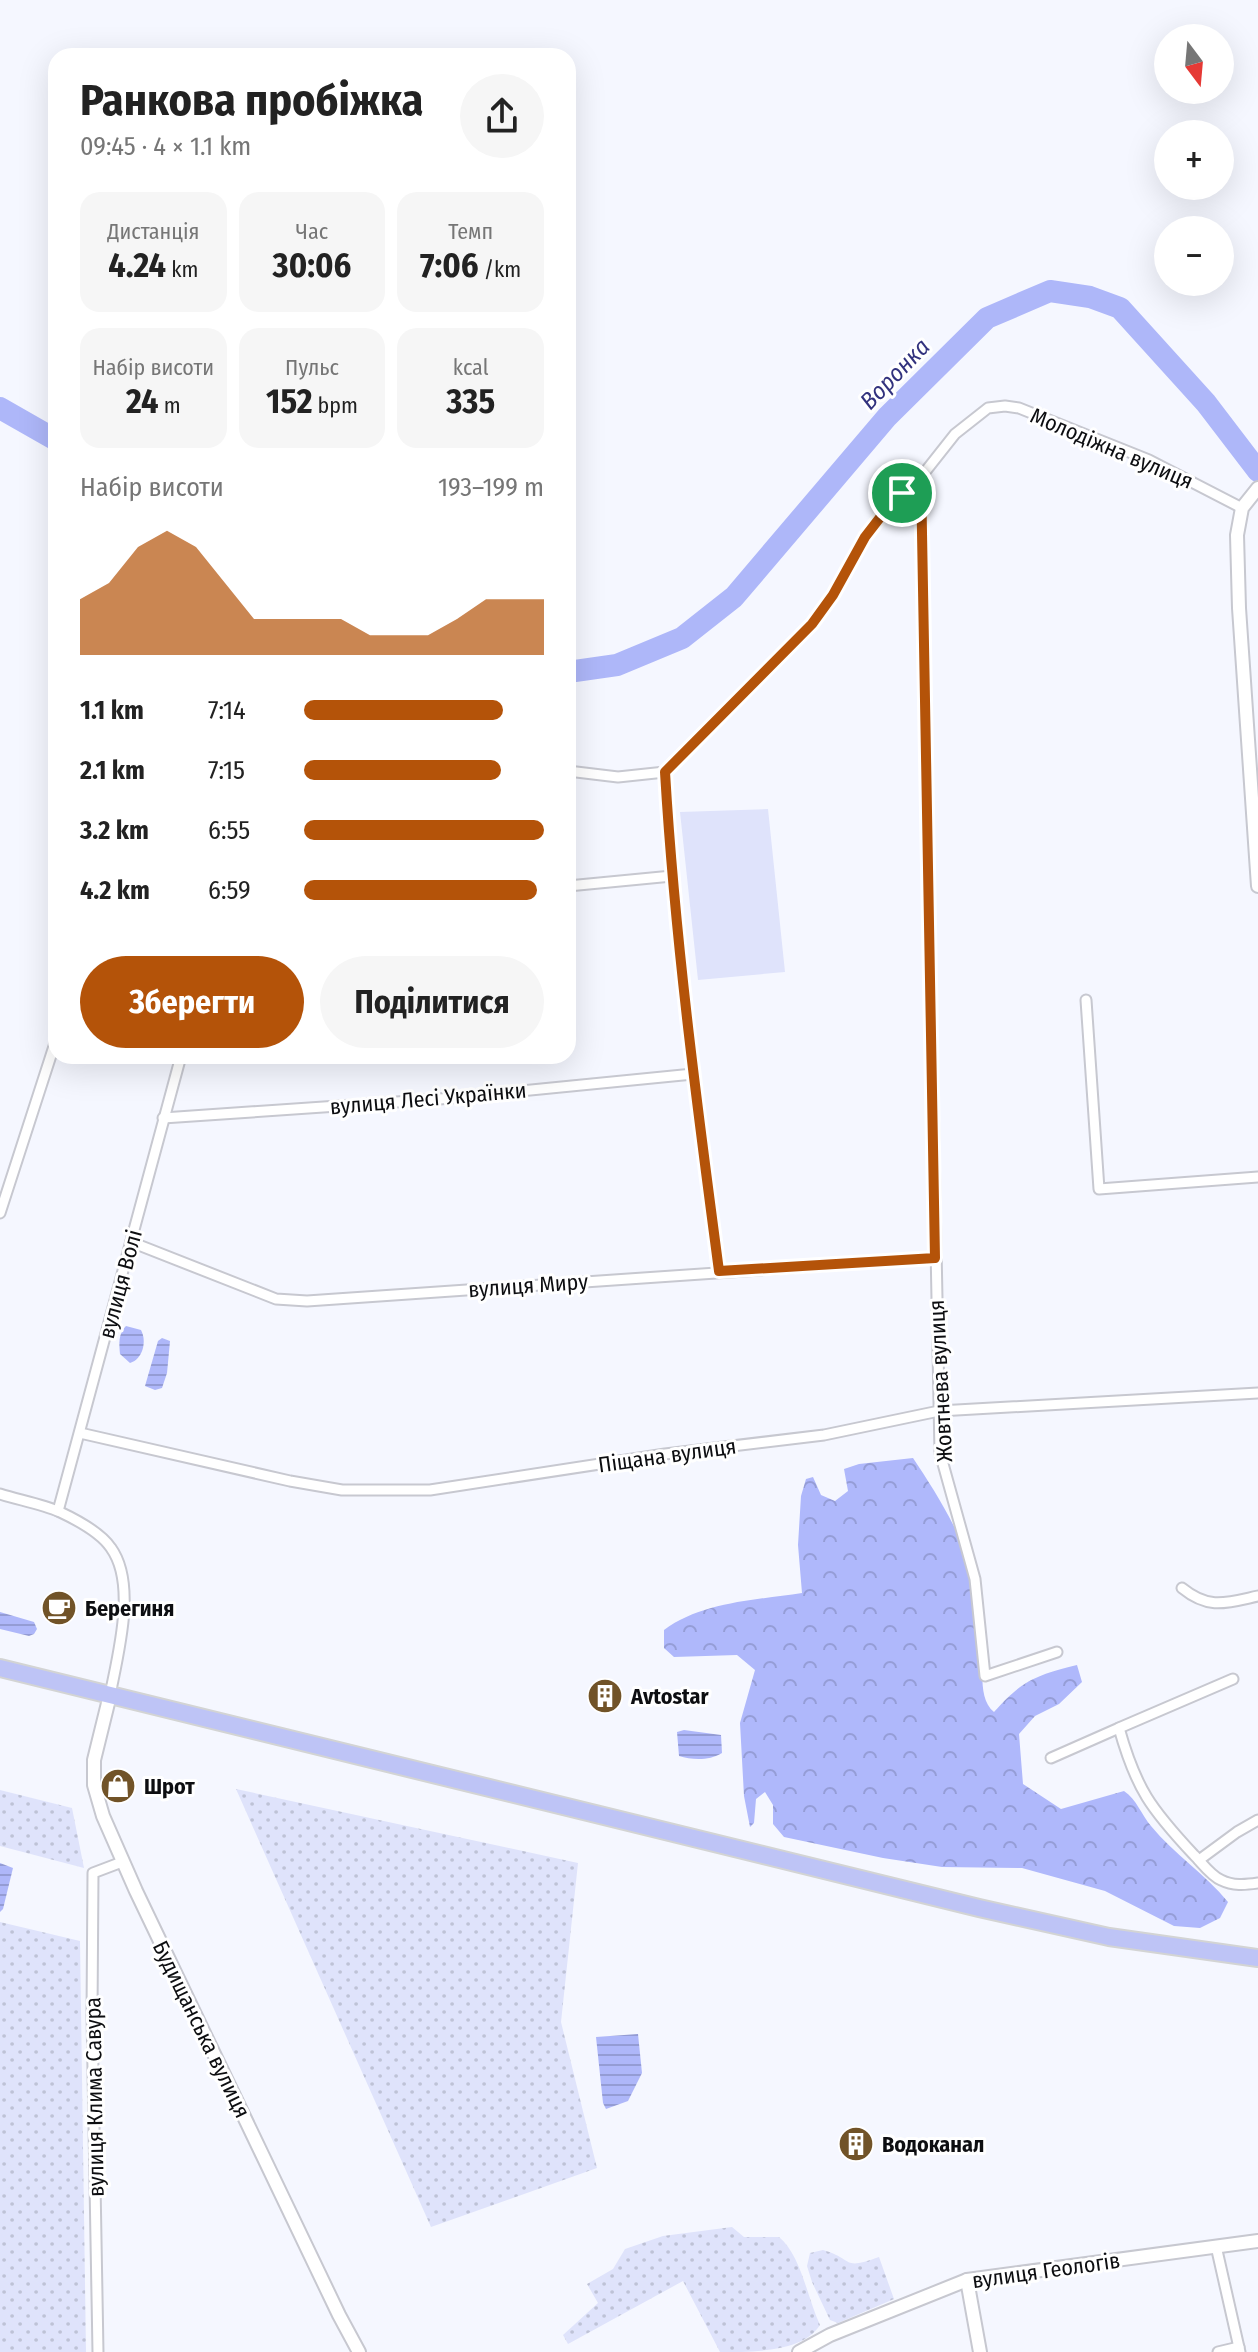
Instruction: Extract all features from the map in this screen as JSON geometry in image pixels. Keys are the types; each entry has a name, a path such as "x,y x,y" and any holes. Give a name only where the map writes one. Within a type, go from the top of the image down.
{"highway":[{"path":"0,1668 979,1908 1109,1937 1258,1958"}],"street":[{"name":"Молодіжна вулиця","path":"665,772 812,624 833,595 865,537 889,506 921,477 955,434 988,408 1019,408 1149,460 1242,508"},
{"name":"Жовтнева вулиця","path":"921,477 935,1258 939,1411 944,1471 975,1579 985,1676 1057,1652"},
{"path":"1257,489 1242,508 1237,535 1258,886"},
{"path":"576,772 618,777 665,772 672,876 693,1074 719,1271"},
{"path":"576,885 672,876"},
{"path":"1086,1000 1099,1189 1258,1177"},
{"path":"0,1213 48,1064"},
{"name":"вулиця Волі","path":"58,1511 179,1064"},
{"name":"вулиця Лесі Українки","path":"163,1118 440,1099 693,1074"},
{"name":"вулиця Миру","path":"131,1242 276,1299 307,1301 935,1258"},
{"name":"Піщана вулиця","path":"80,1433 290,1481 342,1490 392,1492 430,1490 665,1454 824,1435 939,1411 1258,1393"},
{"path":"0,1494 58,1511 86,1527 110,1546 121,1566 124,1596 121,1640 110,1695"},
{"path":"1182,1588 1196,1600 1210,1604 1258,1596"},
{"path":"1051,1758 1233,1679"},
{"name":"Будищанська вулиця","path":"110,1695 94,1760 94,1785 122,1862 359,2352"},
{"path":"1119,1728 1129,1763 1144,1796 1159,1818 1219,1880 1239,1885 1258,1883"},
{"path":"1199,1860 1258,1820"},
{"name":"вулиця Клима Савура","path":"98,2352 92,2014 93,1873 122,1862"},
{"name":"вулиця Геологів","path":"799,2352 830,2335 967,2280 1258,2241"},
{"path":"1216,2246 1239,2349 1218,2352"},
{"path":"967,2280 980,2352"}],"green space":[{"path":"913,1458 953,1525 971,1568 982,1641 983,1689 988,1706 994,1712 1031,1680 1077,1665 1082,1682 1059,1704 1035,1716 1019,1734 1023,1784 1061,1809 1124,1791 1160,1836 1228,1902 1220,1918 1200,1928 1174,1926 1105,1891 1022,1868 942,1867 784,1837 773,1824 773,1805 765,1792 756,1799 754,1823 750,1827 744,1796 740,1723 755,1670 737,1655 674,1657 664,1648 664,1630 695,1613 712,1608 802,1593 798,1545 801,1496 806,1479 813,1477 821,1495 835,1501 848,1491 844,1469 859,1464"}],"shaded area":[{"path":"768,809 785,972 698,980 680,812"},
{"path":"126,1326 141,1330 144,1339 141,1354 130,1363 120,1354 120,1336"},
{"path":"162,1338 170,1341 167,1373 162,1388 155,1390 145,1386 158,1341"},
{"path":"0,1612 34,1622 37,1629 29,1636 0,1629"},
{"path":"684,1730 721,1735 722,1753 700,1759 679,1756 677,1732"},
{"path":"236,1789 578,1863 561,2022 597,2168 431,2227"},
{"path":"0,1790 72,1808 84,1868 0,1846"},
{"path":"0,1863 13,1868 0,1912"},
{"path":"0,1922 80,1941 86,2352 0,2352"},
{"path":"638,2034 642,2073 628,2101 606,2109 596,2037"},
{"path":"732,2227 744,2237 779,2237 787,2245 798,2265 820,2325 812,2334 802,2341 776,2349 720,2352 683,2281 568,2344 563,2335 598,2303 587,2284 613,2269 625,2249 663,2236"},
{"path":"823,2250 853,2263 879,2257 894,2299 838,2323 830,2320 807,2266 810,2253"}],"waterway":[{"name":"Воронка","path":"576,671 617,665 682,638 734,597 887,417 987,318 1050,291 1090,297 1120,308 1206,403 1258,471"},
{"name":"Воронка","path":"0,408 48,435"}],"place":[{"name":"Берегиня","path":"59,1608"},
{"name":"Avtostar","path":"605,1696"},
{"name":"Шрот","path":"118,1786"},
{"name":"Водоканал","path":"856,2144"}],"route":[{"path":"921,477 935,1258 719,1271 693,1074 672,876 665,772 812,624 833,595 865,537 902,493 921,477"}]}
